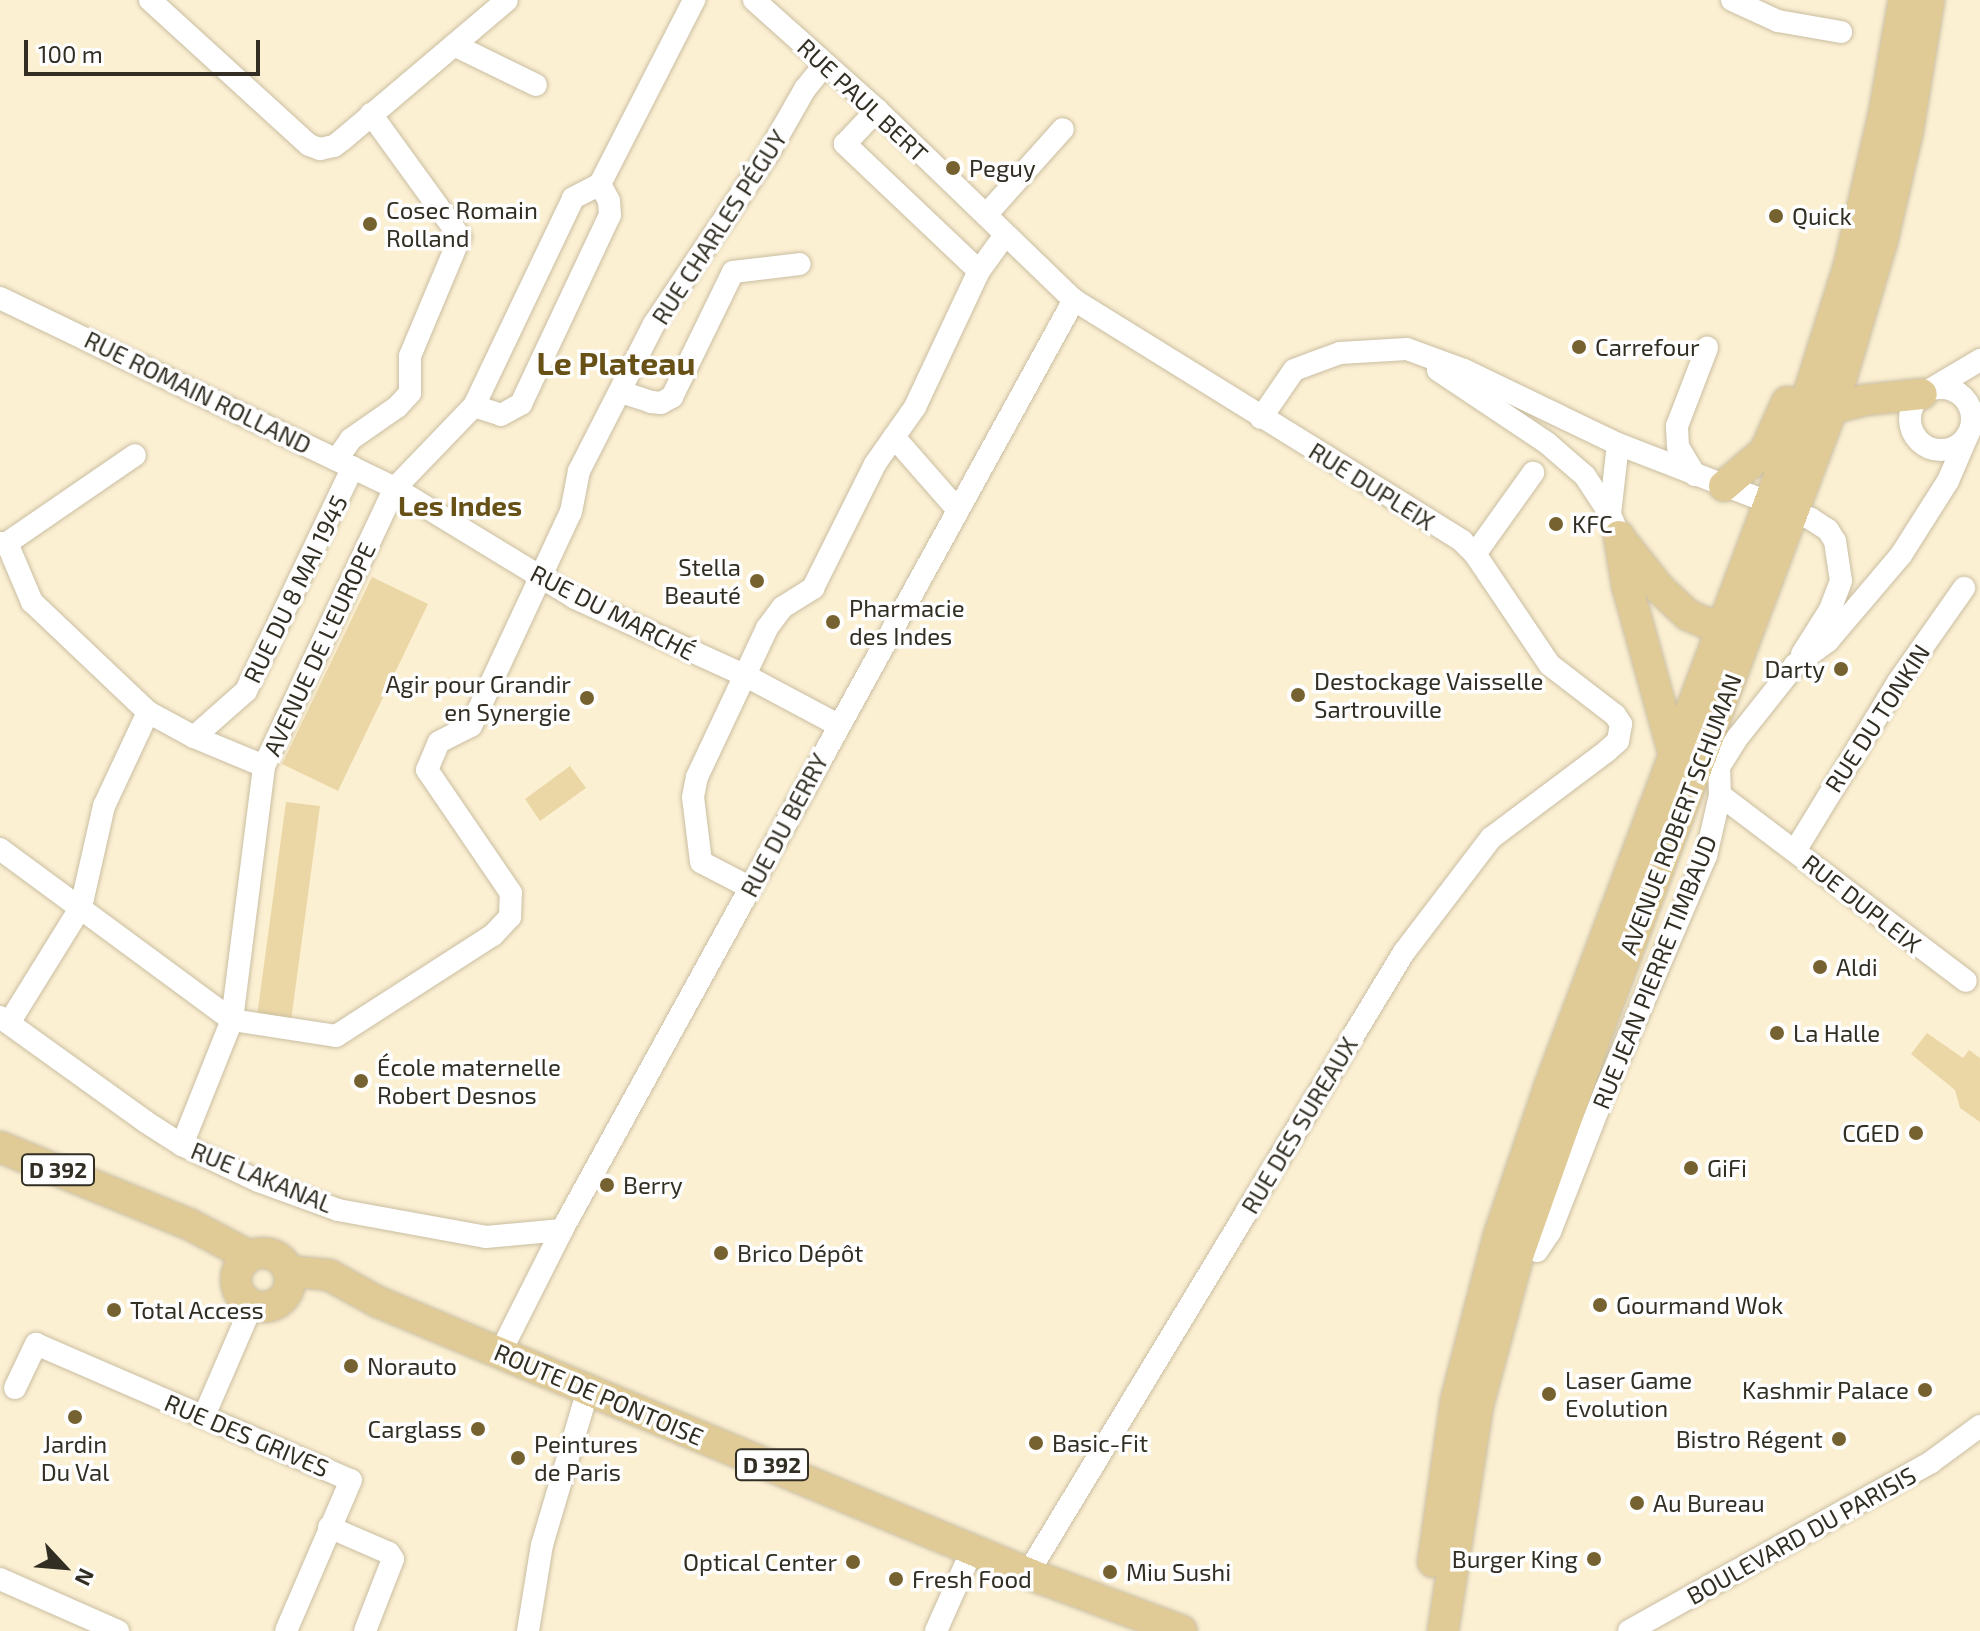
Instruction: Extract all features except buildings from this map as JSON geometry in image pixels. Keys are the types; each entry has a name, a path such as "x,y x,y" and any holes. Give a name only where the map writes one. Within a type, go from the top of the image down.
{"main road":[{"name":"AVENUE ROBERT SCHUMAN","path":"1443,1631 1478,1405 1601,1022 1754,621 1783,508 1801,418 1849,266 1862,214 1904,0"},
{"name":"AVENUE ROBERT SCHUMAN","path":"1424,1631 1437,1513 1456,1400 1480,1300 1511,1196 1722,630 1833,406 1885,228 1908,130 1929,0"},
{"path":"1724,486 1757,460 1774,435 1862,214"},
{"path":"1801,418 1833,406 1926,392"},
{"path":"1614,525 1672,602 1688,615 1722,630 1754,621"},
{"path":"1614,525 1627,585 1674,755"},
{"path":"1601,1022 1720,781"},
{"name":"D 392","path":"0,1147 189,1224 242,1266"},
{"path":"1511,1196 1511,1232 1528,1252"},
{"path":"272,1254 288,1281 272,1305 252,1305 242,1298 242,1266 272,1254"},
{"name":"ROUTE DE PONTOISE","path":"288,1281 329,1275 378,1302 973,1548 1153,1631"},
{"name":"ROUTE DE PONTOISE","path":"1035,1576 1182,1631"}],"street":[{"path":"150,0 309,145 325,149 334,146 507,0"},
{"path":"600,184 609,201 610,215 521,404 501,415 474,406 573,198 600,184 694,0"},
{"name":"RUE PAUL BERT","path":"754,0 877,110 1074,300"},
{"path":"1732,0 1781,11 1841,32"},
{"path":"454,45 536,85"},
{"name":"RUE CHARLES PÉGUY","path":"232,1020 336,1036 493,935 510,917 511,893 427,770 439,742 471,726 577,497 576,480 654,324 769,152 805,89 825,64"},
{"path":"877,110 845,144 979,271"},
{"name":"RUE DU 8 MAI 1945","path":"194,737 246,691 345,463 351,439 397,407 410,393 410,356 460,237 371,114"},
{"path":"986,215 1063,129"},
{"path":"751,888 701,862 693,797 697,777 775,617 783,607 813,588 875,464 915,407 979,271 1005,235"},
{"path":"621,392 661,403 672,397 733,272 800,264"},
{"name":"RUE ROMAIN ROLLAND","path":"0,298 395,488"},
{"name":"RUE DUPLEIX","path":"1074,300 1462,541 1475,554 1550,665 1615,715 1621,724"},
{"name":"RUE DU BERRY","path":"500,1353 562,1230 1074,300"},
{"path":"1695,475 1678,447 1677,426 1707,348"},
{"path":"1407,349 1547,443 1585,476 1614,525"},
{"path":"1261,418 1294,370 1340,353 1407,349 1464,370 1618,444 1783,508 1828,530 1842,567 1837,596 1795,665"},
{"path":"1926,392 1951,389 1960,394 1971,411 1974,421 1955,447 1946,450 1926,447 1918,440 1910,422 1910,411 1926,392 1980,360"},
{"name":"AVENUE DE L'EUROPE","path":"182,1145 232,1020 264,766 395,488 474,406"},
{"name":"RUE JEAN PIERRE TIMBAUD","path":"1528,1252 1550,1232 1606,1089 1706,856 1720,781 1738,737 1795,665 1828,641 1901,555 1948,481 1974,421"},
{"path":"894,437 957,509"},
{"path":"1614,525 1618,444"},
{"path":"135,455 3,543 32,602 148,712 194,737 264,766"},
{"path":"1475,554 1533,473"},
{"name":"RUE DU MARCHÉ","path":"395,488 575,598 746,676 838,725"},
{"name":"RUE DU TONKIN","path":"1795,851 1898,682 1964,588"},
{"path":"4,1020 81,907 104,806 148,712"},
{"name":"RUE DES SUREAUX","path":"1035,1576 1404,952 1491,838 1607,751 1618,741 1621,724"},
{"name":"RUE DUPLEIX","path":"1720,781 1743,816 1795,851 1966,981"},
{"path":"0,849 232,1020"},
{"name":"RUE LAKANAL","path":"4,1020 182,1145 258,1181 338,1210 486,1237 562,1230"},
{"path":"204,1416 252,1305"},
{"name":"RUE DES GRIVES","path":"15,1388 36,1344 351,1480 286,1631"},
{"path":"528,1631 542,1545 588,1390"},
{"name":"BOULEVARD DU PARISIS","path":"1931,1462 1980,1426"},
{"name":"BOULEVARD DU PARISIS","path":"1629,1631 1931,1462 1980,1442"},
{"path":"329,1527 389,1553 393,1559 365,1631"},
{"path":"936,1631 973,1548"},
{"path":"0,1579 118,1631"}],"shaded area":[{"path":"372,577 428,604 338,791 282,764"},
{"path":"570,766 586,788 540,821 525,799"},
{"path":"286,802 320,806 291,1021 257,1016"},
{"path":"1927,1033 1963,1058 1969,1050 1980,1058 1980,1122 1960,1108 1955,1090 1911,1054"}],"place":[{"name":"Peguy","path":"953,168"},
{"name":"Quick","path":"1776,216"},
{"name":"Cosec Romain Rolland","path":"370,224"},
{"name":"Carrefour","path":"1579,347"},
{"name":"KFC","path":"1556,524"},
{"name":"Stella Beauté","path":"757,581"},
{"name":"Pharmacie des Indes","path":"833,622"},
{"name":"Darty","path":"1841,669"},
{"name":"Destockage Vaisselle Sartrouville","path":"1298,695"},
{"name":"Agir pour Grandir en Synergie","path":"587,698"},
{"name":"Aldi","path":"1820,967"},
{"name":"La Halle","path":"1777,1033"},
{"name":"École maternelle Robert Desnos","path":"361,1081"},
{"name":"CGED","path":"1916,1133"},
{"name":"GiFi","path":"1691,1168"},
{"name":"Berry","path":"607,1185"},
{"name":"Brico Dépôt","path":"721,1253"},
{"name":"Gourmand Wok","path":"1600,1305"},
{"name":"Total Access","path":"114,1310"},
{"name":"Norauto","path":"351,1366"},
{"name":"Kashmir Palace","path":"1925,1390"},
{"name":"Laser Game Evolution","path":"1549,1394"},
{"name":"Jardin Du Val","path":"75,1417"},
{"name":"Carglass","path":"478,1429"},
{"name":"Bistro Régent","path":"1839,1439"},
{"name":"Basic-Fit","path":"1036,1443"},
{"name":"Peintures de Paris","path":"518,1458"},
{"name":"Au Bureau","path":"1637,1503"},
{"name":"Burger King","path":"1594,1559"},
{"name":"Optical Center","path":"853,1562"},
{"name":"Miu Sushi","path":"1110,1572"},
{"name":"Fresh Food","path":"896,1579"}],"district":[{"name":"Le Plateau","path":"616,362"},
{"name":"Les Indes","path":"460,505"}]}
